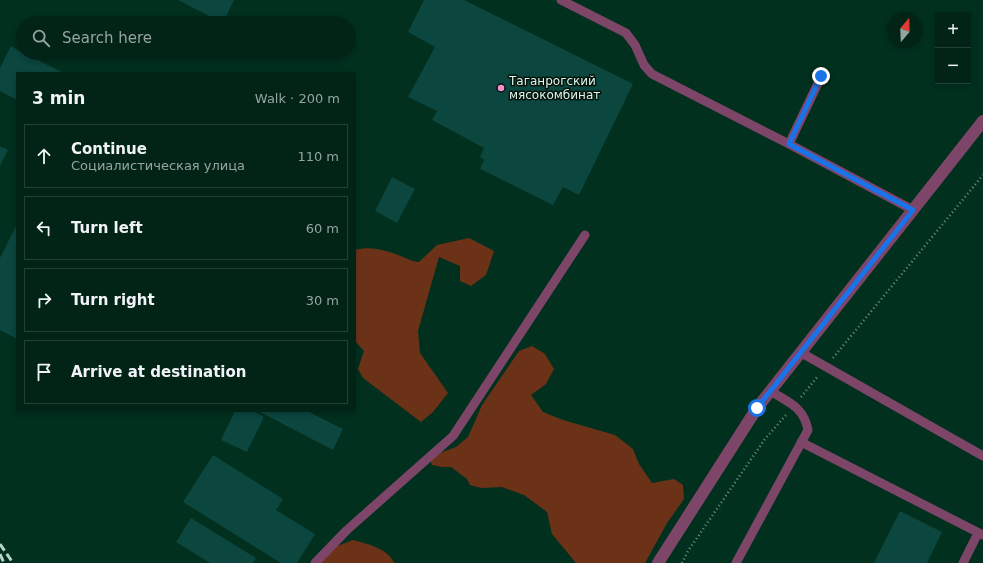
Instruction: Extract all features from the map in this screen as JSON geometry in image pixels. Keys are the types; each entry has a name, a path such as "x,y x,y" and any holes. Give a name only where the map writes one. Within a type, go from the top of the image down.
{"street":[{"path":"658,563 746,423 800,352 983,121"}],"lane":[{"path":"561,0 626,33 635,45 644,65 652,74 789,144 913,210"},
{"path":"789,144 821,76"},
{"path":"315,563 346,530 453,436 585,235"},
{"path":"800,352 983,456"},
{"path":"736,563 808,430 806,420 802,412 770,391"},
{"path":"801,442 981,534 963,563"}],"shaded area":[{"path":"469,238 494,251 486,275 471,286 460,281 460,266 439,257 418,331 420,353 448,393 433,412 421,422 363,378 358,369 364,351 356,342 356,250 366,248 377,249 419,262 437,245"},
{"path":"532,346 545,354 554,369 546,384 531,395 543,412 563,420 615,435 633,449 639,464 652,483 674,479 683,485 684,499 667,523 645,563 576,563 552,534 547,512 524,495 502,487 481,488 470,485 467,479 451,467 432,465 429,457 456,447 468,437 482,405 519,351"},
{"path":"353,540 382,550 394,563 319,563 327,550"}],"building":[{"path":"178,0 234,0 226,16 209,16"},
{"path":"424,0 464,0 633,84 579,195 563,187 553,205 480,169 484,160 480,157 484,148 432,120 437,111 408,97 435,47 408,32"},
{"path":"11,46 16,49 16,60 37,60 62,72 16,72 16,99 0,91 0,68"},
{"path":"0,146 8,150 0,166"},
{"path":"392,177 415,189 397,223 375,211"},
{"path":"16,226 16,338 0,330 0,258"},
{"path":"235,412 255,412 264,417 247,452 221,440"},
{"path":"260,412 309,412 343,429 333,450"},
{"path":"213,455 283,499 276,510 315,534 297,563 281,563 183,502"},
{"path":"900,511 942,532 927,563 874,563"},
{"path":"191,518 256,558 253,563 210,563 176,542"}],"railway":[{"path":"0,544 13,563"},
{"path":"0,554 4,563"}],"place":[{"name":"Таганрогский мясокомбинат","path":"501,88"}],"route":[{"path":"757,408 913,210 789,144 821,76"}]}
